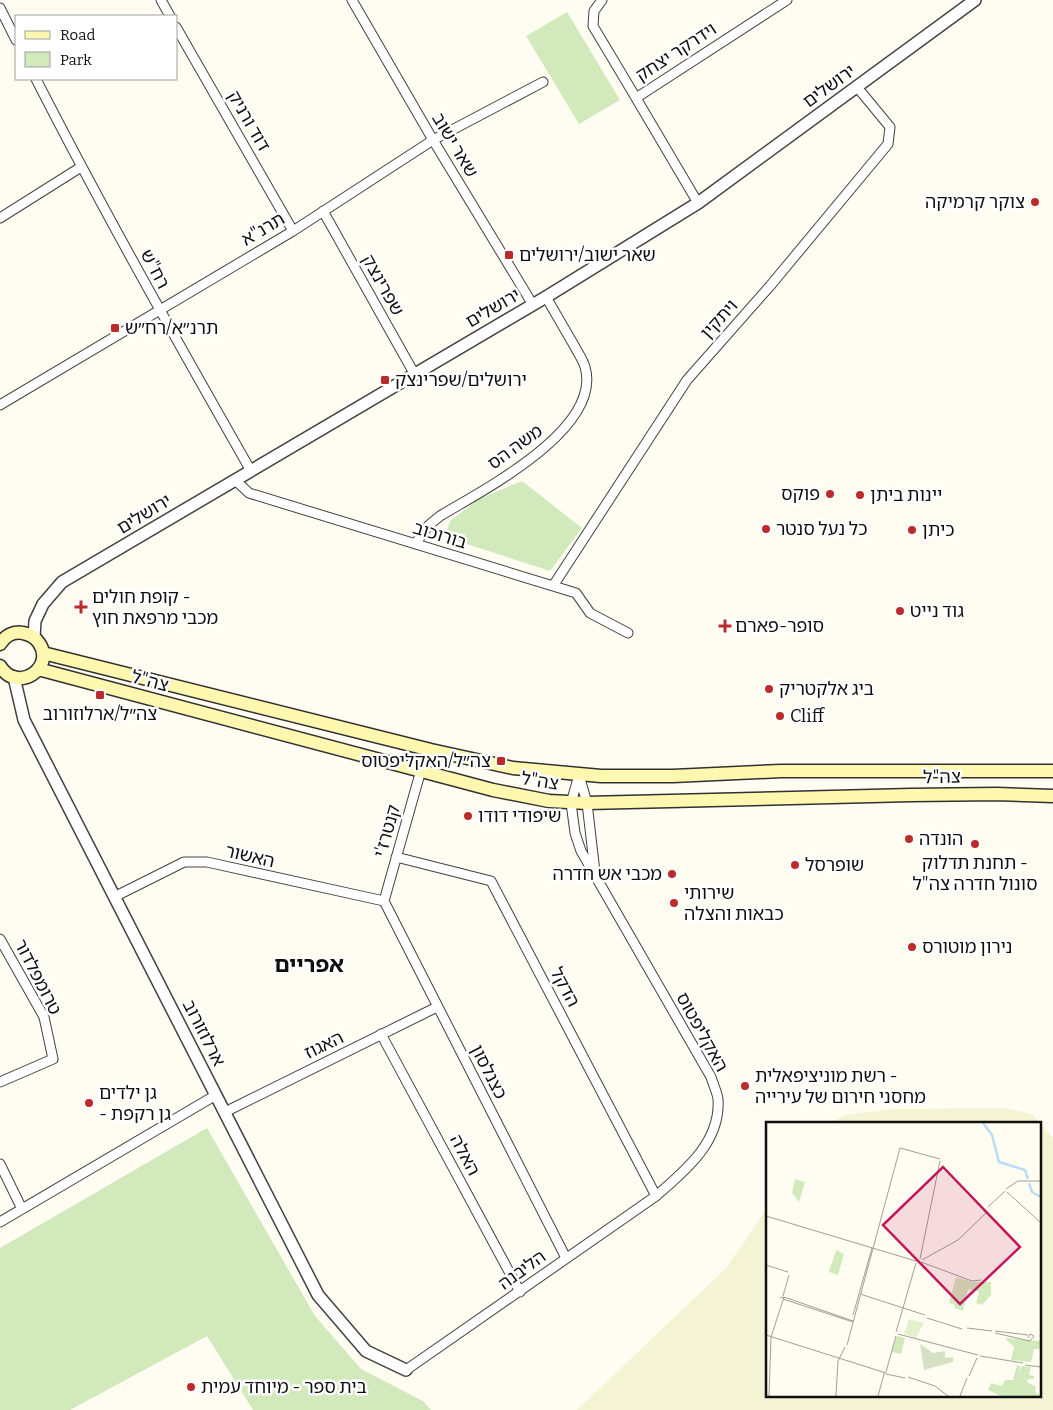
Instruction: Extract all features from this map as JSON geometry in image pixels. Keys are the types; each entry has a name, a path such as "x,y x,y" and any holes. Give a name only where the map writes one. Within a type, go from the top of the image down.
{"main road":[{"path":"0,666 8,675 27,677 38,669 42,658 38,641 34,637 21,632 7,636 1,641"},
{"name":"צה\"ל","path":"42,653 512,768 579,775 673,776 781,771 1053,771"},
{"name":"צה\"ל","path":"38,669 493,790 571,803 997,794 1053,796"}],"street":[{"path":"161,0 169,15"},
{"name":"שאר ישוב","path":"352,0 433,140 533,305"},
{"path":"602,0 594,11 593,26 636,98"},
{"name":"וידרקר יצחק","path":"698,203 636,98 787,0"},
{"name":"ירושלים","path":"34,637 34,621 43,604 62,582 533,305 698,203 975,0"},
{"path":"0,8 15,38"},
{"name":"דוד ורניק","path":"178,30 293,231"},
{"name":"רח\"ש","path":"37,80 81,167 159,310 251,471"},
{"name":"תרנ\"א","path":"0,405 293,231 433,140 544,82"},
{"name":"ויתקין","path":"554,586 687,380 770,286 888,144 890,127 857,87"},
{"path":"0,218 81,167"},
{"name":"שפרינצק","path":"323,211 415,374"},
{"name":"משה הס","path":"415,544 429,525 440,516 539,453 574,417 584,398 588,380 585,366 546,297"},
{"name":"בורוכוב","path":"235,480 250,493 576,594 590,613 628,633"},
{"name":"ארלוזורוב","path":"14,677 24,720 318,1295 366,1351 406,1370"},
{"name":"קנטרז'י","path":"384,901 422,770"},
{"name":"האקליפטוס","path":"579,775 587,803 596,878"},
{"name":"האקליפטוס","path":"579,775 571,803 575,833 582,851 711,1077 718,1099 715,1124 706,1146 686,1170 656,1196"},
{"name":"הדקל","path":"396,857 491,880 656,1196"},
{"name":"האשור","path":"114,897 184,862 207,862 384,901"},
{"name":"כצנלסון","path":"384,901 566,1258"},
{"name":"טרומפלדור","path":"0,938 44,1017 53,1059 0,1082"},
{"name":"האגוז","path":"225,1112 437,1007"},
{"name":"האלה","path":"381,1034 520,1292"},
{"path":"0,1222 216,1095"},
{"path":"0,1164 22,1208"},
{"name":"הליבנה","path":"406,1370 656,1196"}],"green space":[{"path":"567,12 620,100 579,124 526,36"},
{"path":"522,481 582,528 550,571 445,537 450,521 479,499"},
{"path":"1005,1108 1032,1114 1039,1122 833,1122 845,1115 898,1109"},
{"path":"1040,1123 1053,1138 1053,1410 577,1410 726,1268 766,1209 766,1398 1040,1398"},
{"path":"207,1128 315,1316 361,1369 423,1401 431,1410 253,1410 207,1336 70,1410 0,1410 0,1248"}],"place":[{"name":"צוקר קרמיקה","path":"1035,202"},
{"name":"שאר ישוב/ירושלים","path":"509,255"},
{"name":"תרנ״א/רח״ש","path":"115,328"},
{"name":"ירושלים/שפרינצק","path":"385,380"},
{"name":"פוקס","path":"830,494"},
{"name":"יינות ביתן","path":"860,495"},
{"name":"כל נעל סנטר","path":"766,529"},
{"name":"כיתן","path":"912,530"},
{"name":"קופת חולים - מכבי מרפאת חוץ","path":"81,607"},
{"name":"גוד נייט","path":"900,611"},
{"name":"סופר-פארם","path":"725,626"},
{"name":"ביג אלקטריק","path":"769,689"},
{"name":"צה״ל/ארלוזורוב","path":"100,695"},
{"name":"Cliff","path":"780,716"},
{"name":"צה״ל/האקליפטוס","path":"501,761"},
{"name":"שיפודי דודו","path":"468,816"},
{"name":"הונדה","path":"909,839"},
{"name":"תחנת תדלוק - סונול חדרה צה\"ל","path":"975,844"},
{"name":"שופרסל","path":"795,865"},
{"name":"מכבי אש חדרה","path":"672,874"},
{"name":"שירותי כבאות והצלה","path":"674,903"},
{"name":"נירון מוטורס","path":"912,947"},
{"name":"רשת מוניציפאלית - מחסני חירום של עירייה","path":"745,1086"},
{"name":"גן ילדים - גן רקפת","path":"89,1103"},
{"name":"בית ספר - מיוחד עמית","path":"191,1387"}],"district":[{"name":"אפריים","path":"309,964"}]}
